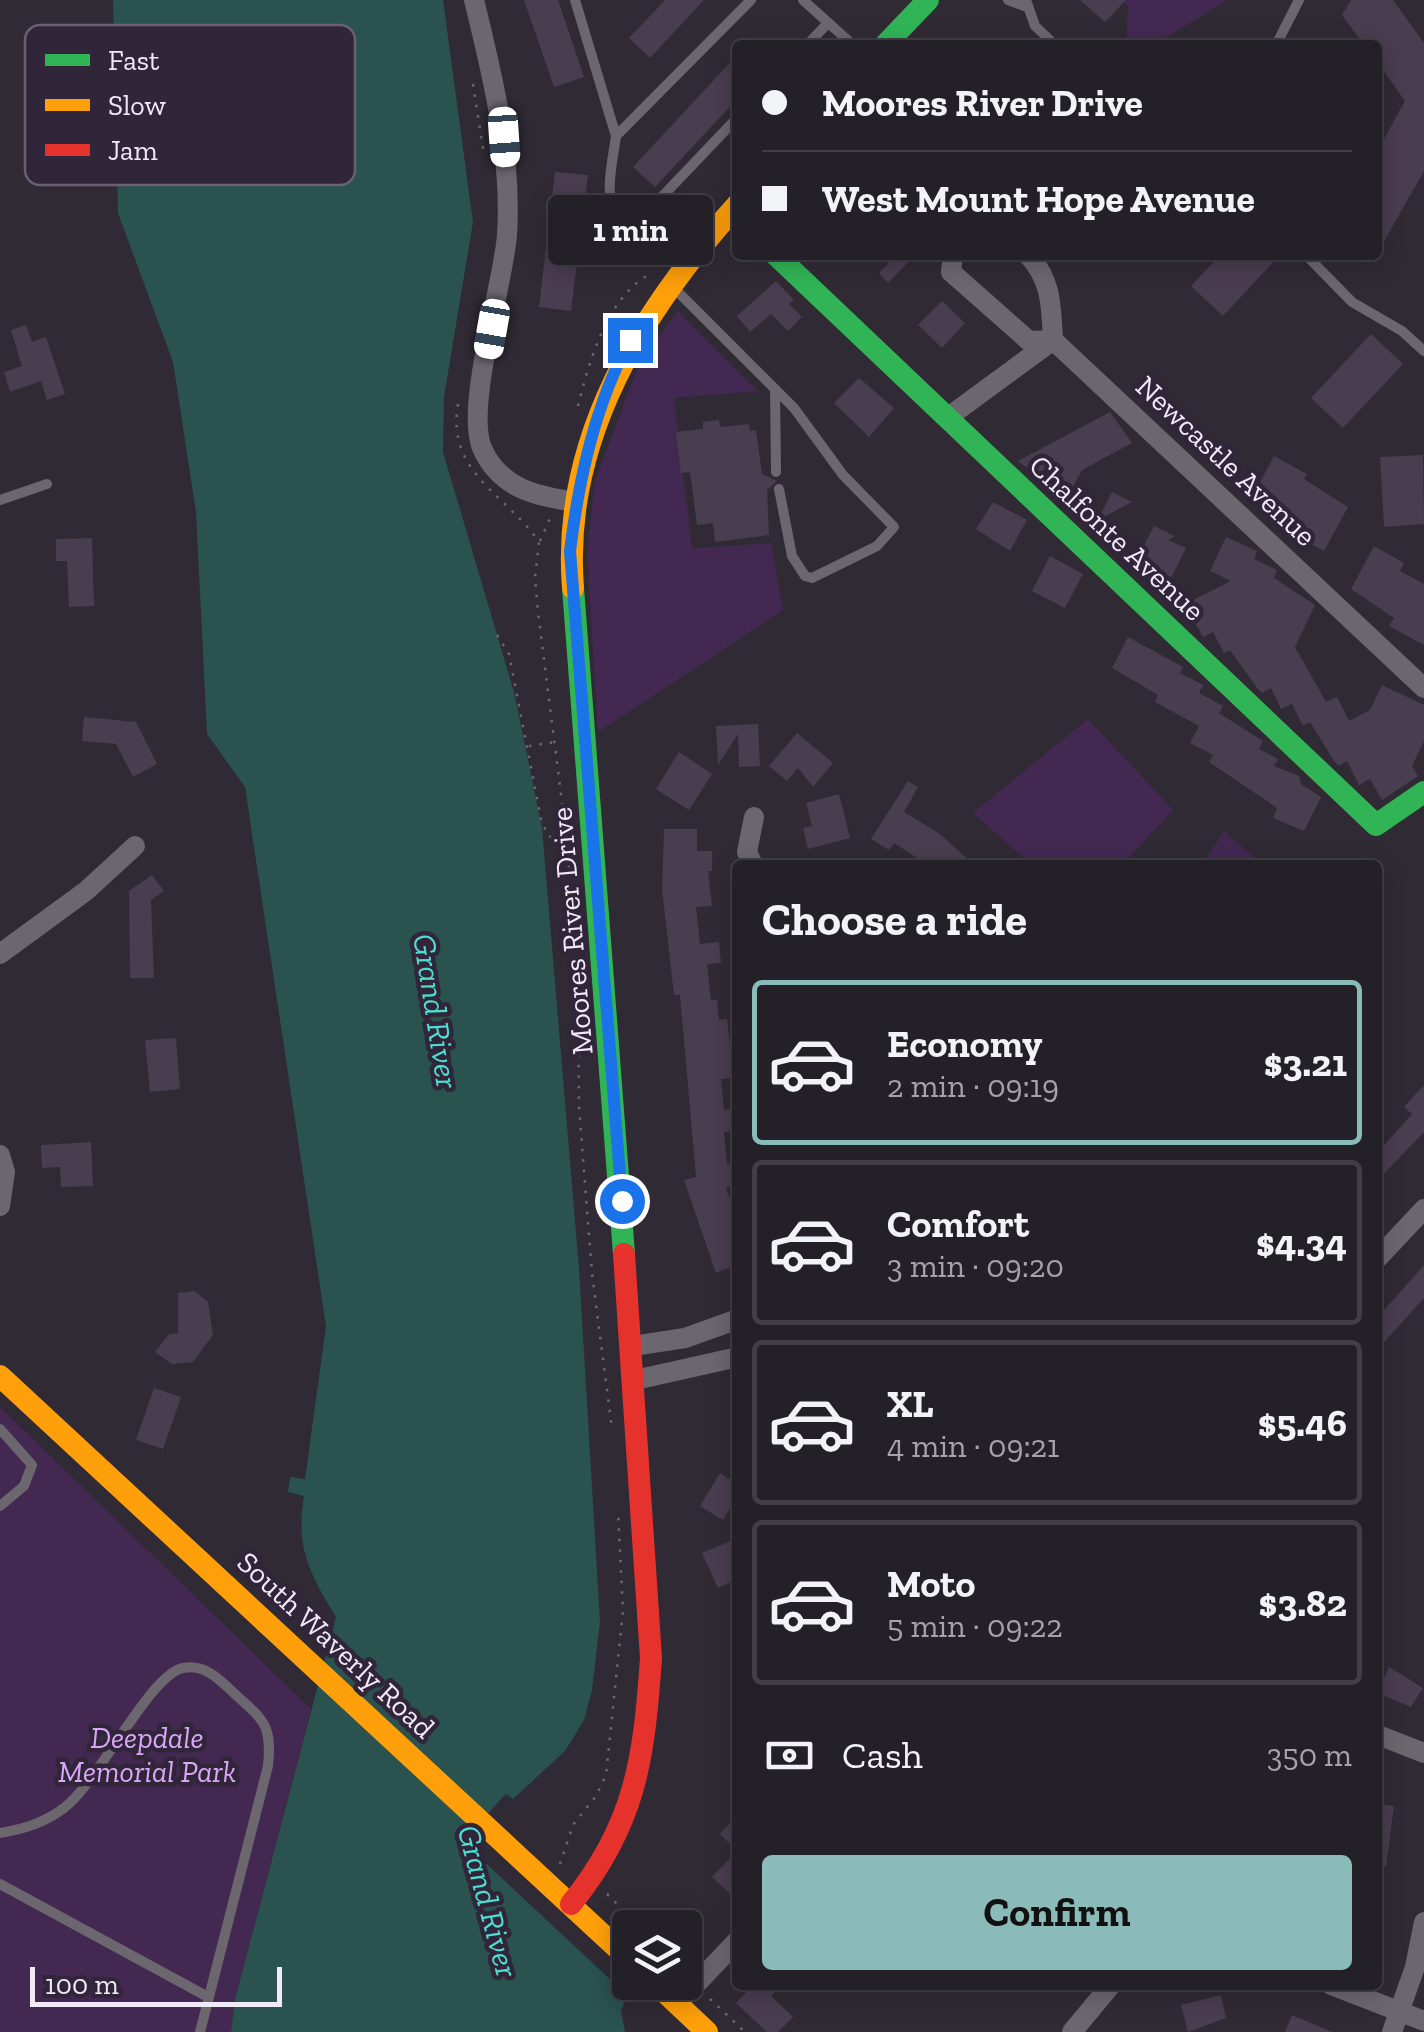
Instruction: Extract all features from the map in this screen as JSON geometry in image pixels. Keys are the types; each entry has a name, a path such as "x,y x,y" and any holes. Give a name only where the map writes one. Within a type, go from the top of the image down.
{"street":[{"path":"474,0 494,83 507,194 507,236 480,395 479,439 499,474 513,487 576,502"},
{"path":"890,40 928,0"},
{"name":"Moores River Drive","path":"571,1904 606,1863 632,1813 646,1729 650,1601 570,551 576,502 596,422 617,364 668,282 732,214"},
{"name":"Chalfonte Avenue","path":"781,260 1376,825 1424,792"},
{"path":"952,260 951,272 1014,331 1029,342 1054,340"},
{"path":"1031,260 1049,287 1054,340"},
{"path":"947,418 1054,340"},
{"name":"Newcastle Avenue","path":"1054,340 1424,688"},
{"path":"751,860 747,852 754,817"},
{"path":"0,954 86,890 135,846"},
{"path":"0,1155 5,1172 0,1206"},
{"path":"1382,1254 1424,1209"},
{"path":"632,1346 685,1338 732,1321"},
{"path":"635,1380 732,1358"},
{"name":"South Waverly Road","path":"0,1376 612,1943"},
{"path":"1382,1737 1424,1753"},
{"path":"1396,2023 1424,1922"},
{"path":"702,1978 732,1946"},
{"path":"1072,2032 1107,1990"},
{"path":"1340,1990 1396,2023 1424,2022"},
{"path":"673,2000 707,2032"},
{"path":"677,2004 681,2000"}],"lane":[{"path":"575,0 616,136 609,196 612,214 623,226 636,224 732,124"},
{"path":"616,136 752,0"},
{"path":"803,0 848,40"},
{"path":"1008,0 1027,4 1036,26 1051,40"},
{"path":"1279,40 1299,0"},
{"path":"811,40 828,22"},
{"path":"1311,260 1352,302 1402,331 1424,350"},
{"path":"668,282 775,388 843,475 894,527 877,546 812,578 805,576 792,556 779,489"},
{"path":"775,388 772,413 776,472"},
{"path":"0,500 47,484"},
{"path":"0,1429 32,1466 24,1486 0,1506"},
{"path":"0,1833 27,1828 68,1806 170,1674 197,1667 216,1676 265,1721 270,1740 268,1766 200,2032"},
{"path":"0,1884 208,1997"}],"path":[{"path":"474,76 473,98 488,169"},
{"path":"459,400 456,432 462,455 484,488 540,542 536,595 567,842 588,1222 613,1441"},
{"path":"497,635 509,654 548,836 567,842"},
{"path":"527,747 556,742"},
{"path":"539,1874 565,1859 573,1825 596,1796 606,1775 623,1611 617,1506"},
{"path":"702,1986 745,2032"}],"green space":[{"path":"1121,0 1227,0 1162,40 1126,40 1128,6"},
{"path":"678,311 758,391 674,398 692,548 771,543 783,610 598,732 587,553 595,481 639,364"},
{"path":"1088,719 1173,810 1127,860 1026,860 973,813"},
{"path":"1224,831 1257,860 1205,860"},
{"name":"Deepdale Memorial Park","path":"0,1407 311,1709 235,1999 231,2032 0,2032"}],"water":[{"name":"Grand River","path":"113,0 443,0 473,222 444,397 443,452 514,692 542,828 579,1268 600,1622 592,1690 584,1720 565,1751 513,1799 506,1794 462,1841 612,1981 612,2000 625,2000 621,2011 625,2032 231,2032 235,1999 336,1617 303,1546 304,1496 288,1492 290,1477 305,1479 326,1326 245,787 207,734 196,512 173,362 118,213 117,185 355,185 355,25 114,25"}],"building":[{"path":"524,0 558,0 584,77 554,87"},
{"path":"665,0 704,0 650,58 629,38"},
{"path":"1080,0 1126,0 1105,22"},
{"path":"1351,0 1393,0 1424,43 1424,171 1382,245 1382,143 1405,101 1382,69 1382,40 1360,40 1342,15"},
{"path":"732,60 732,104 655,187 633,167"},
{"path":"555,172 588,175 571,311 539,307"},
{"path":"886,260 910,260 888,283 879,273 889,263"},
{"path":"1215,260 1275,260 1223,316 1191,286"},
{"path":"776,281 794,300 789,304 802,317 788,331 771,314 750,332 737,316"},
{"path":"942,301 965,323 942,348 918,325"},
{"path":"26,325 32,342 46,337 65,394 47,400 41,381 10,392 4,372 22,366 11,330"},
{"path":"1371,334 1403,364 1343,428 1311,398"},
{"path":"859,378 894,408 869,437 834,403"},
{"path":"1110,412 1132,443 1082,470 1068,497 1047,489 1038,475 1018,461"},
{"path":"719,420 720,427 749,424 750,431 756,430 762,474 777,481 767,490 769,535 715,542 713,523 697,525 690,472 681,473 676,432 703,429 703,422"},
{"path":"1423,455 1424,524 1384,527 1380,457"},
{"path":"1274,456 1307,474 1304,479 1348,507 1324,551 1293,534 1295,529 1271,516 1274,510 1252,497"},
{"path":"1112,492 1132,502 1098,520"},
{"path":"993,502 1027,520 1010,551 976,529"},
{"path":"1154,526 1175,536 1168,540 1186,548 1165,590 1132,569"},
{"path":"1226,537 1257,551 1254,559 1277,570 1274,578 1315,605 1295,647 1326,702 1337,697 1349,721 1370,710 1382,685 1424,705 1424,741 1412,766 1418,776 1382,800 1370,779 1359,785 1347,761 1339,766 1334,761 1310,722 1303,726 1292,704 1281,709 1271,688 1262,693 1230,650 1224,653 1213,632 1203,637 1185,604 1231,581 1210,571"},
{"path":"92,538 94,606 69,607 67,561 56,561 56,539"},
{"path":"1374,546 1404,563 1400,571 1424,584 1424,645 1389,626 1394,618 1351,589"},
{"path":"1050,556 1083,574 1065,608 1032,591"},
{"path":"1128,637 1183,667 1180,673 1203,685 1199,693 1223,706 1219,713 1263,741 1259,749 1278,759 1274,766 1299,776 1301,784 1321,797 1304,831 1273,818 1277,808 1209,762 1213,755 1190,743 1199,726 1155,702 1158,695 1112,668"},
{"path":"84,717 136,722 157,764 133,777 116,744 82,741"},
{"path":"758,724 760,766 739,767 738,734 718,765 716,726"},
{"path":"797,733 833,763 813,787 798,768 787,781 769,766"},
{"path":"679,752 712,774 689,810 656,789"},
{"path":"908,781 918,787 904,812 940,834 969,860 920,860 894,843 889,850 871,839"},
{"path":"839,794 850,838 808,849 803,828 812,826 806,803"},
{"path":"664,829 697,829 697,851 712,851 712,871 708,871 712,906 696,907 700,944 719,942 721,963 707,964 711,1000 717,1000 719,1020 727,1019 732,1055 732,1078 721,1079 724,1110 732,1109 732,1131 724,1132 727,1164 732,1170 732,1186 726,1188 732,1204 732,1266 716,1273 684,1180 696,1177 680,995 674,995 662,889"},
{"path":"152,875 164,891 151,900 154,978 130,978 129,891"},
{"path":"176,1038 180,1089 150,1092 145,1040"},
{"path":"1424,1085 1424,1132 1382,1176 1382,1148 1412,1114 1404,1107"},
{"path":"91,1142 93,1186 61,1187 60,1167 42,1168 41,1145"},
{"path":"1424,1265 1424,1298 1382,1345 1382,1312"},
{"path":"194,1291 208,1302 213,1335 193,1362 172,1364 155,1352 169,1334 178,1333 178,1293"},
{"path":"154,1388 181,1397 163,1449 136,1440"},
{"path":"720,1473 732,1480 732,1505 723,1520 700,1506"},
{"path":"732,1540 732,1582 718,1588 702,1553"},
{"path":"1389,1667 1423,1688 1411,1707 1382,1695"},
{"path":"1382,1804 1394,1806 1386,1867 1382,1866"},
{"path":"732,1821 732,1846 720,1834"},
{"path":"732,1856 732,1892 712,1877"},
{"path":"748,1990 777,1990 771,1996 793,2017 778,2032 767,2032 736,2003"},
{"path":"1221,1995 1226,2018 1188,2032 1181,2005"},
{"path":"1292,2015 1332,2032 1285,2032"}],"traffic: fast":[{"path":"890,40 928,0"},
{"path":"781,260 1376,825 1424,792"},
{"path":"573,588 624,1254"}],"traffic: slow":[{"path":"573,588 573,533 580,480 615,380 670,288 732,211"},
{"path":"0,1376 612,1943"},
{"path":"673,2000 707,2032"}],"traffic: jam":[{"path":"571,1904 610,1846 633,1788 645,1727 651,1658 624,1254"}],"route":[{"path":"622,1201 570,551 576,502 596,422 630,340"}]}
